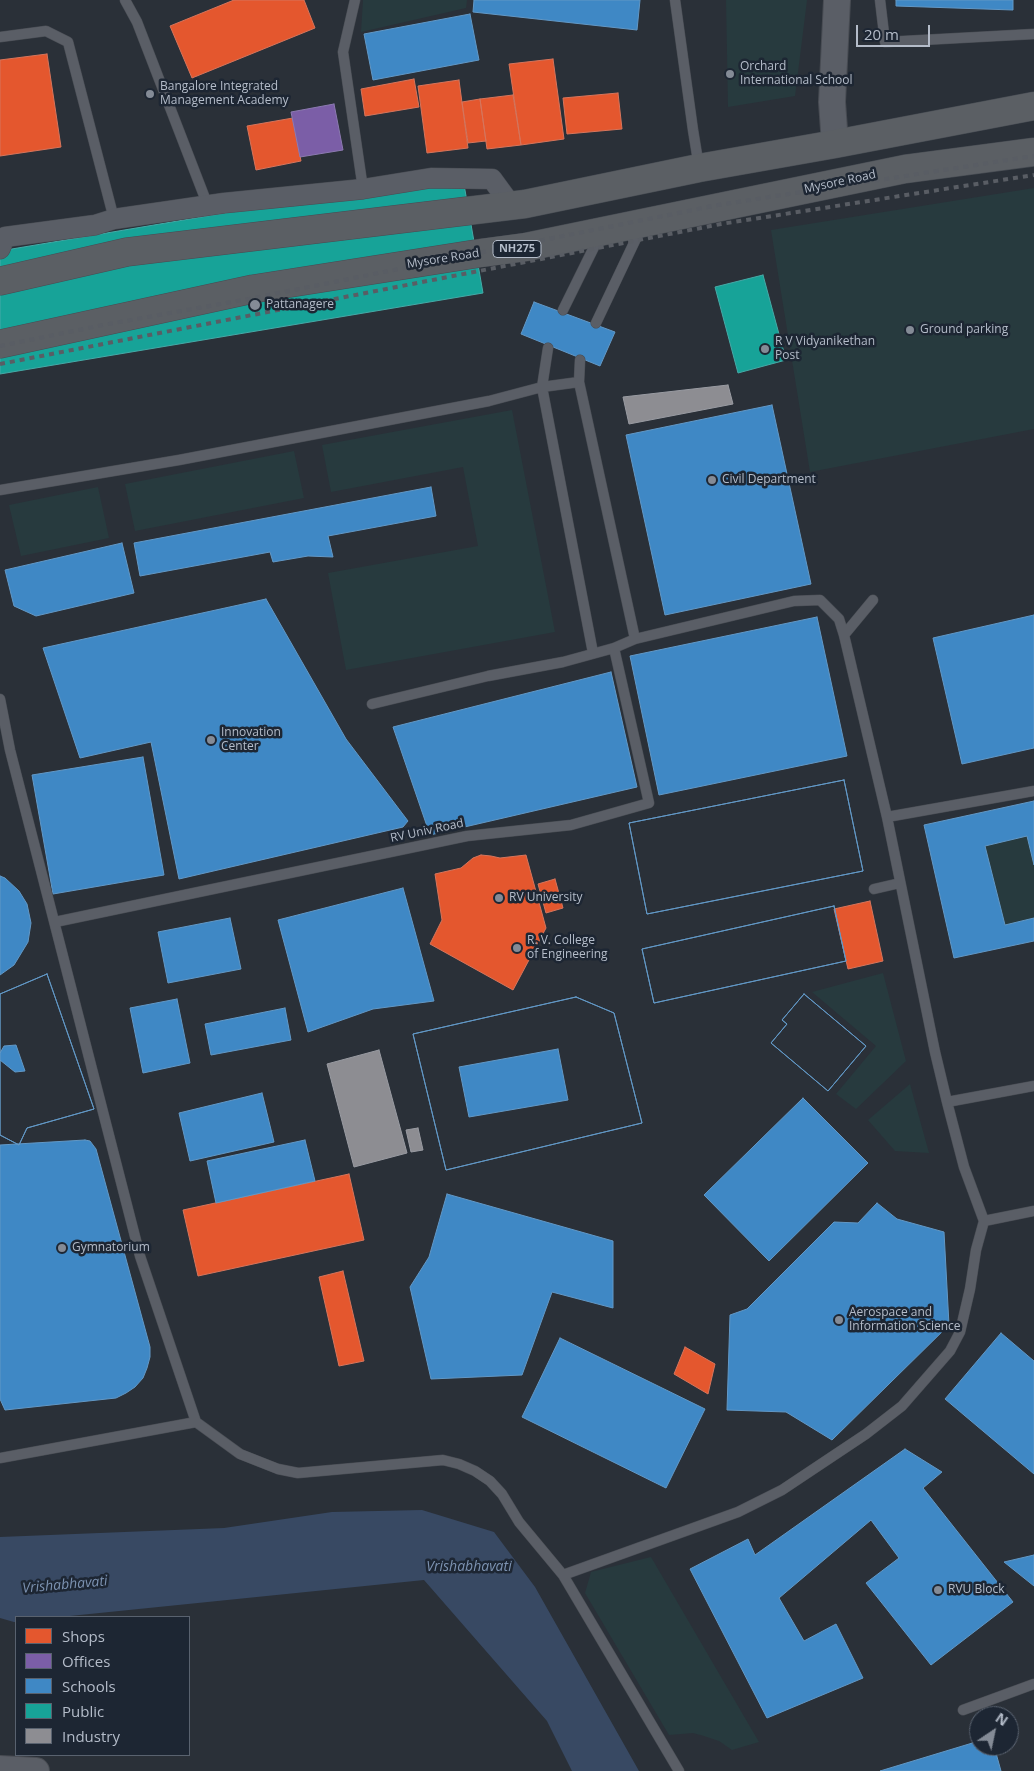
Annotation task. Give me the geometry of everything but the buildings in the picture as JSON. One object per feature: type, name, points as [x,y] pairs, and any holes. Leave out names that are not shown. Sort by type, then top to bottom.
[{"type":"highway","points":[[0,281],[127,252],[525,204],[699,168],[1034,106]]},
{"type":"highway","name":"Mysore Road","points":[[0,344],[253,289],[526,247],[905,169],[1034,152]]},
{"type":"street","points":[[835,144],[832,102],[837,0]]},
{"type":"street","points":[[0,248],[5,237],[95,224],[114,219],[208,206],[364,189],[431,178],[492,179],[512,205]]},
{"type":"street","points":[[0,1769],[36,1771]]},
{"type":"lane","points":[[125,0],[137,22],[208,206]]},
{"type":"lane","points":[[355,0],[342,52],[364,189]]},
{"type":"lane","points":[[675,0],[699,168]]},
{"type":"lane","points":[[880,0],[885,42],[1034,34]]},
{"type":"lane","points":[[0,36],[46,31],[68,42],[114,219]]},
{"type":"lane","points":[[596,323],[644,223]]},
{"type":"lane","points":[[564,310],[602,231]]},
{"type":"lane","points":[[548,348],[542,387],[593,653]]},
{"type":"lane","points":[[580,360],[580,382],[635,640]]},
{"type":"lane","points":[[0,490],[179,460],[489,401],[542,387],[580,382]]},
{"type":"lane","points":[[372,704],[488,676],[563,662],[614,648],[635,640],[794,601],[820,600],[831,609],[839,619],[844,635],[887,817],[947,1102],[964,1167],[984,1221],[976,1250],[970,1289],[960,1332],[950,1351],[902,1406],[866,1434],[782,1490],[738,1512],[563,1575]]},
{"type":"lane","points":[[844,635],[873,600]]},
{"type":"lane","name":"RV Univ Road","points":[[55,922],[467,836],[571,825],[649,803],[614,648]]},
{"type":"lane","points":[[0,699],[10,750],[140,1256],[196,1422],[240,1454],[278,1469],[298,1472],[443,1460],[460,1464],[490,1481],[502,1494],[519,1522],[563,1575],[679,1771]]},
{"type":"lane","points":[[887,817],[1034,791]]},
{"type":"lane","points":[[874,889],[900,883]]},
{"type":"lane","points":[[947,1102],[1034,1086]]},
{"type":"lane","points":[[984,1221],[1034,1211]]},
{"type":"lane","points":[[0,1458],[196,1422]]},
{"type":"lane","points":[[963,1710],[1034,1684]]},
{"type":"green space","points":[[363,0],[467,0],[466,8],[361,32]]},
{"type":"green space","points":[[726,0],[807,0],[795,96],[728,107]]},
{"type":"green space","name":"Ground parking","points":[[1034,188],[1034,429],[810,472],[771,230]]},
{"type":"green space","points":[[512,410],[555,632],[346,670],[328,573],[478,546],[463,467],[331,492],[322,445]]},
{"type":"green space","points":[[294,451],[304,498],[135,531],[125,484]]},
{"type":"green space","points":[[98,487],[109,538],[21,556],[9,505]]},
{"type":"green space","points":[[1027,836],[1034,865],[1034,918],[1005,925],[985,846]]},
{"type":"green space","points":[[883,973],[906,1061],[856,1109],[836,1094],[876,1046],[812,992]]},
{"type":"green space","points":[[910,1084],[929,1153],[895,1151],[868,1120]]},
{"type":"green space","points":[[651,1557],[759,1742],[732,1750],[719,1741],[693,1733],[669,1735],[585,1593],[591,1572]]},
{"type":"water","name":"Vrishabhavati","points":[[422,1510],[494,1532],[535,1587],[639,1771],[572,1771],[547,1721],[424,1580],[70,1616],[15,1616],[15,1622],[0,1618],[0,1537],[224,1528],[332,1512]]},
{"type":"railway","points":[[0,346],[103,325],[254,298],[718,205],[1034,156]]},
{"type":"railway","points":[[0,364],[721,224],[1034,175]]},
{"type":"place","name":"Orchard International School","points":[[730,74]]},
{"type":"place","name":"Bangalore Integrated Management Academy","points":[[150,94]]},
{"type":"place","name":"Pattanagere","points":[[255,305]]},
{"type":"place","name":"Ground parking","points":[[910,330]]},
{"type":"place","name":"R V Vidyanikethan Post","points":[[765,349]]},
{"type":"place","name":"Civil Department","points":[[712,480]]},
{"type":"place","name":"Innovation Center","points":[[211,740]]},
{"type":"place","name":"RV University","points":[[499,898]]},
{"type":"place","name":"R. V. College of Engineering","points":[[517,948]]},
{"type":"place","name":"Gymnatorium","points":[[62,1248]]},
{"type":"place","name":"Aerospace and Information Science","points":[[839,1320]]},
{"type":"place","name":"RVU Block","points":[[938,1590]]}]
